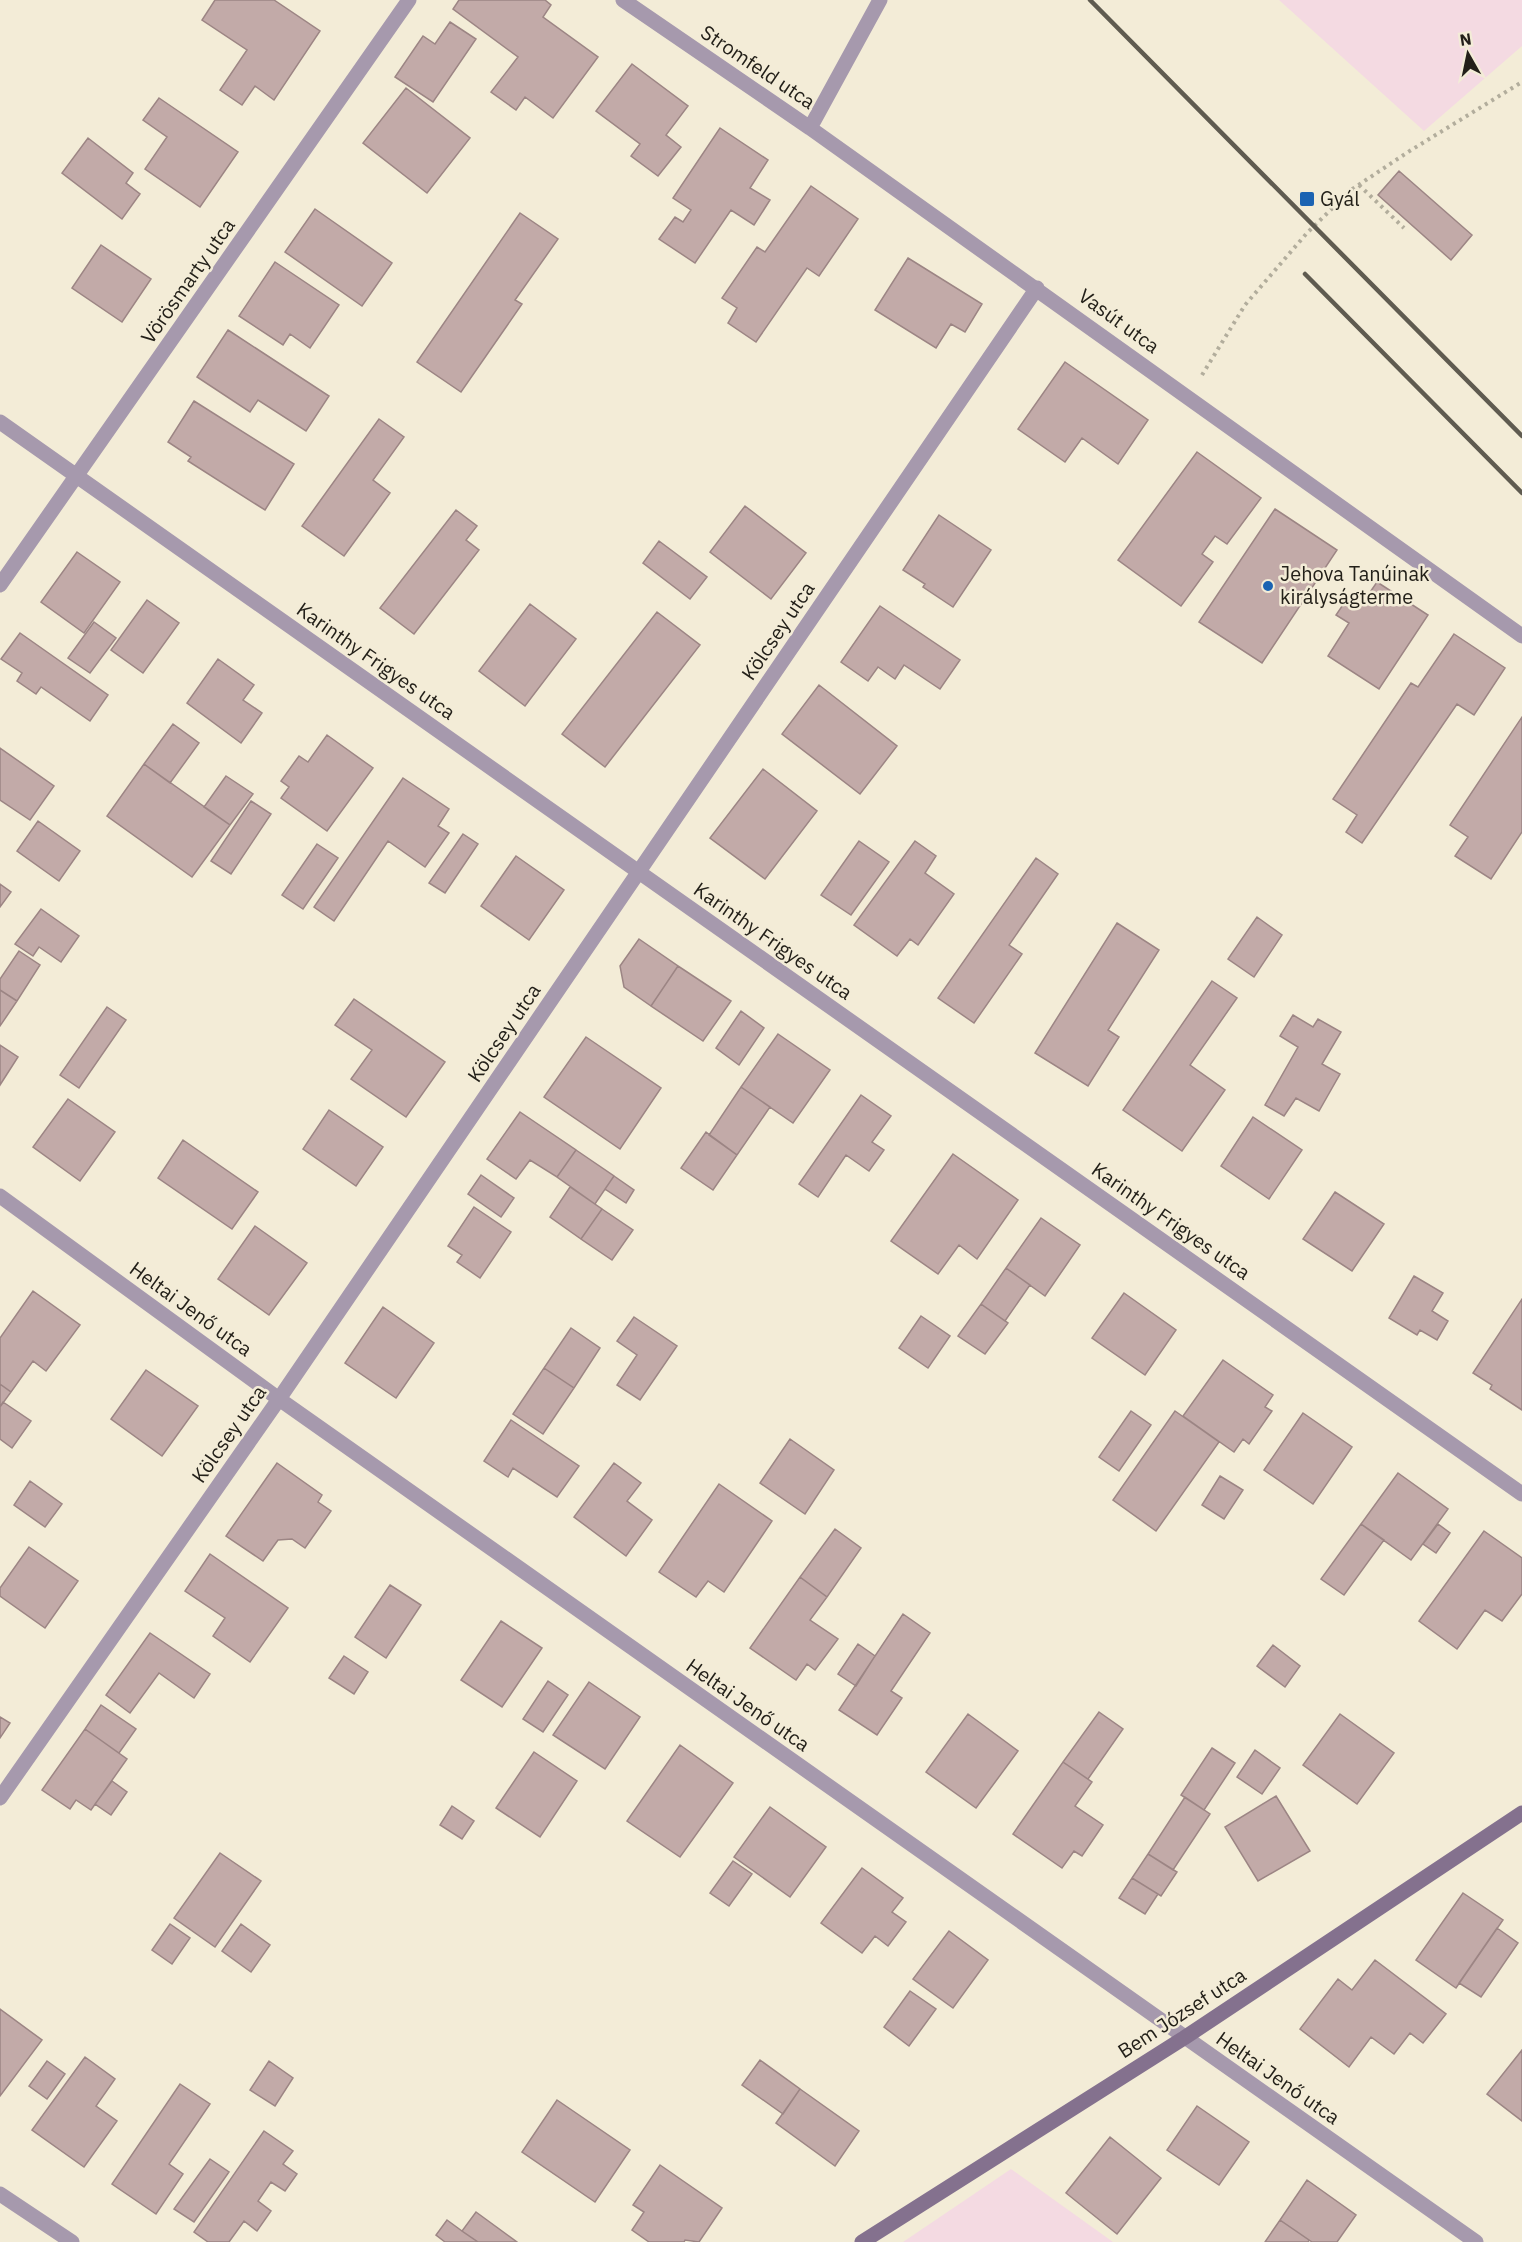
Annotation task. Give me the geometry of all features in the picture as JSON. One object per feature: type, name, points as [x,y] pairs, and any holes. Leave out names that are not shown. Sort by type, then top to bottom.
[{"type":"main road","name":"Bem József utca","points":[[862,2242],[1184,2038],[1522,1814]]},
{"type":"street","name":"Vörösmarty utca","points":[[0,585],[409,0]]},
{"type":"street","name":"Stromfeld utca","points":[[623,0],[810,128]]},
{"type":"street","points":[[810,128],[880,0]]},
{"type":"street","name":"Vasút utca","points":[[810,128],[1522,636]]},
{"type":"street","name":"Kölcsey utca","points":[[0,1798],[279,1400],[1037,288]]},
{"type":"street","name":"Karinthy Frigyes utca","points":[[0,422],[1522,1494]]},
{"type":"street","name":"Heltai Jenő utca","points":[[0,1196],[279,1400],[1476,2242]]},
{"type":"street","points":[[0,2194],[72,2242]]},
{"type":"path","points":[[1189,397],[1245,305],[1307,233],[1359,185],[1522,82]]},
{"type":"path","points":[[1359,185],[1404,228]]},
{"type":"shaded area","points":[[1279,0],[1522,0],[1522,46],[1424,131]]},
{"type":"shaded area","points":[[1011,2169],[1113,2242],[903,2242]]},
{"type":"building","points":[[215,0],[274,0],[320,31],[274,100],[255,86],[242,105],[220,90],[247,50],[202,20]]},
{"type":"building","points":[[459,0],[545,0],[551,5],[543,17],[598,57],[553,118],[525,97],[516,110],[491,92],[518,57],[453,9]]},
{"type":"building","points":[[450,22],[476,39],[433,102],[395,77],[423,36],[435,44]]},
{"type":"building","points":[[632,64],[688,106],[666,135],[681,147],[658,176],[631,156],[640,144],[596,111]]},
{"type":"building","points":[[406,88],[470,138],[427,193],[363,143]]},
{"type":"building","points":[[159,98],[238,152],[200,207],[145,169],[167,137],[143,120]]},
{"type":"building","points":[[720,128],[768,160],[750,188],[770,200],[754,225],[731,210],[695,263],[659,239],[675,217],[683,222],[691,210],[673,198]]},
{"type":"building","points":[[88,138],[133,173],[126,183],[140,194],[122,219],[62,173]]},
{"type":"building","points":[[1399,171],[1472,235],[1451,260],[1378,195]]},
{"type":"building","points":[[811,186],[858,219],[819,276],[807,268],[756,342],[728,323],[737,308],[722,298],[757,247],[765,252]]},
{"type":"building","points":[[315,209],[392,263],[362,306],[285,252]]},
{"type":"building","points":[[520,213],[558,239],[515,300],[522,304],[461,392],[417,362]]},
{"type":"building","points":[[101,245],[151,279],[122,322],[72,288]]},
{"type":"building","points":[[908,258],[982,304],[965,332],[951,324],[936,348],[875,310]]},
{"type":"building","points":[[275,262],[339,305],[310,348],[290,334],[283,345],[239,316]]},
{"type":"building","points":[[228,330],[329,396],[306,431],[258,400],[250,412],[197,377]]},
{"type":"building","points":[[1065,362],[1148,420],[1118,464],[1082,438],[1065,462],[1018,429]]},
{"type":"building","points":[[194,401],[294,464],[265,510],[188,461],[191,457],[168,442]]},
{"type":"building","points":[[379,419],[404,437],[373,480],[390,493],[344,556],[302,526]]},
{"type":"building","points":[[1197,452],[1261,498],[1227,544],[1215,536],[1202,554],[1213,562],[1181,606],[1118,560]]},
{"type":"building","points":[[745,506],[806,553],[771,599],[710,552]]},
{"type":"building","name":"Jehova Tanúinak királyságterme","points":[[1275,509],[1337,550],[1262,663],[1199,622]]},
{"type":"building","points":[[456,510],[477,526],[466,540],[479,550],[414,634],[380,608]]},
{"type":"building","points":[[939,515],[991,550],[953,607],[923,587],[925,584],[903,570]]},
{"type":"building","points":[[659,541],[707,577],[690,599],[643,563]]},
{"type":"building","points":[[77,552],[120,582],[84,633],[41,602]]},
{"type":"building","points":[[1377,582],[1428,615],[1379,689],[1328,656],[1349,623],[1336,615],[1351,593],[1364,601]]},
{"type":"building","points":[[147,600],[179,623],[143,673],[111,650]]},
{"type":"building","points":[[530,604],[576,639],[525,706],[479,671]]},
{"type":"building","points":[[880,606],[960,660],[940,689],[904,665],[895,679],[878,667],[868,681],[841,662]]},
{"type":"building","points":[[657,612],[700,645],[605,767],[562,734]]},
{"type":"building","points":[[94,622],[116,638],[90,673],[68,658]]},
{"type":"building","points":[[20,633],[108,695],[90,721],[41,687],[36,694],[17,681],[22,673],[1,659]]},
{"type":"building","points":[[1454,634],[1505,668],[1474,715],[1457,704],[1362,843],[1346,832],[1357,815],[1333,799],[1411,683],[1418,687]]},
{"type":"building","points":[[218,659],[254,685],[243,700],[262,713],[241,743],[187,703]]},
{"type":"building","points":[[819,685],[897,746],[860,794],[782,734]]},
{"type":"building","points":[[1522,717],[1522,832],[1491,879],[1455,856],[1468,837],[1450,825]]},
{"type":"building","points":[[173,724],[199,743],[170,783],[144,764]]},
{"type":"building","points":[[327,735],[373,768],[327,831],[281,798],[289,787],[281,781],[299,756],[308,762]]},
{"type":"building","points":[[0,748],[54,786],[30,820],[0,800]]},
{"type":"building","points":[[144,764],[230,825],[192,877],[107,816]]},
{"type":"building","points":[[763,769],[817,811],[765,879],[710,838]]},
{"type":"building","points":[[226,776],[253,794],[230,825],[204,807]]},
{"type":"building","points":[[403,778],[449,809],[438,826],[449,833],[425,867],[388,841],[334,921],[314,907]]},
{"type":"building","points":[[251,801],[271,814],[231,874],[211,861]]},
{"type":"building","points":[[38,821],[80,851],[59,881],[17,851]]},
{"type":"building","points":[[463,834],[478,844],[445,893],[429,883]]},
{"type":"building","points":[[859,841],[889,862],[851,915],[821,895]]},
{"type":"building","points":[[915,841],[936,856],[925,873],[954,894],[918,945],[910,939],[897,956],[854,925]]},
{"type":"building","points":[[317,844],[338,858],[303,909],[282,895]]},
{"type":"building","points":[[516,856],[564,890],[529,940],[481,906]]},
{"type":"building","points":[[1036,858],[1058,874],[1009,945],[1022,954],[974,1023],[938,998]]},
{"type":"building","points":[[0,884],[11,892],[0,907]]},
{"type":"building","points":[[41,909],[79,936],[61,962],[39,947],[33,956],[15,944]]},
{"type":"building","points":[[1257,917],[1282,935],[1254,977],[1228,959]]},
{"type":"building","points":[[1117,923],[1159,950],[1108,1030],[1119,1037],[1088,1086],[1035,1053]]},
{"type":"building","points":[[639,939],[678,966],[651,1006],[624,987],[620,966]]},
{"type":"building","points":[[19,951],[40,965],[17,1001],[0,990],[0,979]]},
{"type":"building","points":[[678,966],[731,1001],[703,1041],[651,1006]]},
{"type":"building","points":[[1212,981],[1237,998],[1190,1065],[1225,1090],[1182,1151],[1123,1110]]},
{"type":"building","points":[[0,990],[17,1001],[0,1026]]},
{"type":"building","points":[[354,999],[445,1062],[406,1117],[351,1079],[372,1050],[335,1025]]},
{"type":"building","points":[[107,1007],[126,1020],[79,1088],[60,1075]]},
{"type":"building","points":[[741,1011],[764,1028],[739,1065],[716,1048]]},
{"type":"building","points":[[1293,1015],[1313,1027],[1318,1019],[1341,1032],[1322,1064],[1340,1074],[1319,1111],[1296,1098],[1284,1116],[1265,1105],[1298,1047],[1280,1036]]},
{"type":"building","points":[[778,1034],[830,1070],[793,1123],[741,1087]]},
{"type":"building","points":[[586,1037],[661,1088],[620,1149],[544,1097]]},
{"type":"building","points":[[0,1045],[18,1057],[0,1085]]},
{"type":"building","points":[[741,1087],[770,1107],[737,1155],[709,1135]]},
{"type":"building","points":[[861,1095],[891,1116],[872,1142],[884,1150],[869,1171],[846,1155],[818,1197],[799,1184]]},
{"type":"building","points":[[68,1099],[115,1132],[80,1181],[33,1147]]},
{"type":"building","points":[[329,1110],[383,1147],[356,1186],[303,1149]]},
{"type":"building","points":[[520,1112],[576,1150],[557,1177],[530,1160],[516,1179],[487,1159]]},
{"type":"building","points":[[1253,1117],[1302,1150],[1269,1199],[1221,1166]]},
{"type":"building","points":[[706,1132],[737,1155],[713,1190],[681,1168]]},
{"type":"building","points":[[183,1140],[258,1192],[232,1229],[158,1178]]},
{"type":"building","points":[[576,1150],[614,1176],[595,1204],[557,1177]]},
{"type":"building","points":[[953,1154],[1018,1200],[977,1259],[959,1245],[938,1274],[891,1241]]},
{"type":"building","points":[[481,1175],[514,1198],[501,1217],[468,1194]]},
{"type":"building","points":[[614,1176],[634,1190],[626,1203],[605,1189]]},
{"type":"building","points":[[570,1187],[602,1209],[581,1239],[550,1217]]},
{"type":"building","points":[[1335,1192],[1384,1224],[1352,1271],[1303,1239]]},
{"type":"building","points":[[474,1207],[511,1232],[480,1278],[457,1262],[462,1255],[448,1246]]},
{"type":"building","points":[[602,1209],[633,1230],[612,1260],[581,1239]]},
{"type":"building","points":[[1041,1218],[1080,1245],[1045,1296],[1006,1268]]},
{"type":"building","points":[[255,1226],[307,1263],[269,1315],[218,1279]]},
{"type":"building","points":[[1006,1268],[1030,1285],[1005,1321],[981,1304]]},
{"type":"building","points":[[1414,1276],[1443,1293],[1432,1311],[1448,1321],[1437,1340],[1420,1330],[1417,1335],[1389,1318]]},
{"type":"building","points":[[33,1291],[80,1325],[46,1371],[33,1361],[11,1392],[0,1384],[0,1338]]},
{"type":"building","points":[[1124,1293],[1176,1330],[1145,1375],[1092,1338]]},
{"type":"building","points":[[1522,1299],[1522,1410],[1490,1389],[1492,1385],[1473,1373]]},
{"type":"building","points":[[981,1304],[1008,1323],[985,1354],[958,1336]]},
{"type":"building","points":[[383,1307],[434,1343],[396,1398],[345,1363]]},
{"type":"building","points":[[921,1316],[950,1336],[928,1368],[899,1348]]},
{"type":"building","points":[[634,1317],[677,1346],[640,1400],[617,1385],[637,1355],[617,1341]]},
{"type":"building","points":[[571,1328],[600,1348],[574,1388],[544,1368]]},
{"type":"building","points":[[1223,1360],[1273,1395],[1265,1407],[1272,1411],[1249,1444],[1243,1439],[1234,1452],[1183,1416]]},
{"type":"building","points":[[544,1368],[574,1388],[543,1434],[513,1414]]},
{"type":"building","points":[[146,1370],[198,1406],[162,1456],[111,1419]]},
{"type":"building","points":[[0,1384],[11,1392],[0,1407]]},
{"type":"building","points":[[3,1402],[31,1421],[12,1448],[0,1439],[0,1407]]},
{"type":"building","points":[[1131,1411],[1151,1425],[1119,1471],[1099,1457]]},
{"type":"building","points":[[1175,1411],[1219,1442],[1156,1531],[1113,1500]]},
{"type":"building","points":[[1303,1413],[1352,1447],[1313,1504],[1264,1470]]},
{"type":"building","points":[[511,1420],[579,1466],[557,1497],[513,1468],[508,1477],[484,1461]]},
{"type":"building","points":[[790,1439],[834,1470],[805,1514],[760,1483]]},
{"type":"building","points":[[277,1463],[322,1495],[318,1502],[331,1511],[305,1548],[292,1539],[278,1540],[263,1561],[226,1536]]},
{"type":"building","points":[[614,1463],[641,1483],[627,1501],[652,1520],[626,1556],[574,1517]]},
{"type":"building","points":[[1398,1473],[1448,1509],[1411,1560],[1361,1524]]},
{"type":"building","points":[[1220,1476],[1243,1490],[1224,1519],[1202,1505]]},
{"type":"building","points":[[30,1481],[62,1504],[45,1527],[14,1505]]},
{"type":"building","points":[[719,1484],[772,1521],[724,1592],[708,1581],[696,1597],[659,1572]]},
{"type":"building","points":[[1361,1524],[1384,1540],[1344,1595],[1321,1579]]},
{"type":"building","points":[[1438,1524],[1450,1533],[1436,1553],[1423,1544]]},
{"type":"building","points":[[835,1529],[861,1548],[827,1597],[800,1577]]},
{"type":"building","points":[[1484,1531],[1522,1558],[1522,1594],[1502,1621],[1485,1610],[1457,1649],[1419,1621]]},
{"type":"building","points":[[29,1547],[78,1581],[45,1628],[0,1596],[0,1588]]},
{"type":"building","points":[[210,1554],[288,1608],[250,1662],[213,1636],[225,1618],[185,1591]]},
{"type":"building","points":[[800,1577],[827,1597],[810,1620],[838,1639],[815,1670],[807,1664],[796,1680],[750,1648]]},
{"type":"building","points":[[390,1585],[421,1605],[386,1658],[355,1637]]},
{"type":"building","points":[[903,1614],[930,1633],[891,1691],[902,1698],[877,1735],[839,1710]]},
{"type":"building","points":[[501,1621],[542,1648],[502,1707],[461,1680]]},
{"type":"building","points":[[150,1633],[210,1674],[194,1698],[159,1673],[130,1713],[106,1695]]},
{"type":"building","points":[[858,1644],[875,1656],[856,1686],[838,1674]]},
{"type":"building","points":[[1273,1645],[1300,1666],[1285,1687],[1257,1666]]},
{"type":"building","points":[[344,1656],[368,1672],[354,1694],[329,1678]]},
{"type":"building","points":[[548,1681],[568,1695],[543,1732],[523,1719]]},
{"type":"building","points":[[589,1682],[640,1717],[605,1769],[553,1735]]},
{"type":"building","points":[[101,1705],[136,1729],[119,1753],[85,1729]]},
{"type":"building","points":[[1099,1712],[1123,1729],[1088,1779],[1063,1762]]},
{"type":"building","points":[[968,1714],[1018,1751],[976,1808],[926,1772]]},
{"type":"building","points":[[1340,1714],[1394,1753],[1357,1804],[1303,1765]]},
{"type":"building","points":[[0,1717],[10,1723],[0,1738]]},
{"type":"building","points":[[85,1729],[127,1759],[91,1810],[76,1800],[70,1809],[42,1790]]},
{"type":"building","points":[[680,1745],[733,1783],[680,1857],[627,1821]]},
{"type":"building","points":[[1212,1748],[1235,1763],[1204,1810],[1181,1795]]},
{"type":"building","points":[[1255,1750],[1280,1768],[1262,1794],[1237,1777]]},
{"type":"building","points":[[534,1752],[577,1781],[540,1837],[496,1808]]},
{"type":"building","points":[[1063,1762],[1092,1782],[1075,1806],[1103,1825],[1082,1856],[1074,1851],[1062,1868],[1013,1834]]},
{"type":"building","points":[[112,1781],[127,1792],[111,1815],[95,1804]]},
{"type":"building","points":[[1276,1796],[1310,1851],[1258,1881],[1225,1827]]},
{"type":"building","points":[[1185,1797],[1210,1814],[1173,1870],[1148,1854]]},
{"type":"building","points":[[452,1806],[474,1821],[462,1839],[440,1825]]},
{"type":"building","points":[[770,1807],[826,1847],[790,1897],[734,1857]]},
{"type":"building","points":[[220,1853],[261,1881],[215,1947],[174,1918]]},
{"type":"building","points":[[1148,1854],[1177,1872],[1161,1896],[1132,1878]]},
{"type":"building","points":[[733,1861],[752,1874],[729,1906],[710,1893]]},
{"type":"building","points":[[862,1868],[903,1898],[892,1912],[906,1922],[888,1946],[875,1936],[862,1953],[821,1923]]},
{"type":"building","points":[[1132,1878],[1158,1894],[1145,1914],[1119,1898]]},
{"type":"building","points":[[1463,1893],[1503,1920],[1456,1988],[1416,1960]]},
{"type":"building","points":[[170,1924],[190,1938],[172,1964],[152,1950]]},
{"type":"building","points":[[241,1924],[270,1945],[251,1972],[222,1951]]},
{"type":"building","points":[[1497,1928],[1518,1943],[1481,1997],[1459,1983]]},
{"type":"building","points":[[949,1931],[988,1960],[953,2008],[913,1979]]},
{"type":"building","points":[[1375,1960],[1446,2014],[1423,2043],[1410,2033],[1394,2054],[1371,2037],[1349,2067],[1300,2029],[1338,1979],[1352,1990]]},
{"type":"building","points":[[910,1991],[936,2009],[909,2046],[884,2027]]},
{"type":"building","points":[[0,2009],[42,2040],[0,2096]]},
{"type":"building","points":[[1522,2050],[1522,2121],[1487,2094]]},
{"type":"building","points":[[85,2057],[115,2079],[96,2106],[117,2121],[84,2167],[32,2130]]},
{"type":"building","points":[[760,2060],[800,2089],[783,2114],[742,2085]]},
{"type":"building","points":[[47,2061],[65,2074],[47,2099],[29,2086]]},
{"type":"building","points":[[269,2061],[293,2078],[275,2106],[250,2090]]},
{"type":"building","points":[[180,2084],[210,2104],[169,2164],[183,2174],[156,2214],[112,2184]]},
{"type":"building","points":[[800,2089],[859,2131],[835,2166],[776,2123]]},
{"type":"building","points":[[557,2100],[630,2150],[595,2202],[522,2152]]},
{"type":"building","points":[[1197,2106],[1249,2142],[1219,2185],[1167,2150]]},
{"type":"building","points":[[264,2131],[293,2151],[283,2164],[297,2174],[285,2191],[271,2182],[258,2201],[271,2211],[257,2231],[244,2221],[229,2242],[208,2242],[194,2232]]},
{"type":"building","points":[[1110,2137],[1161,2178],[1117,2234],[1066,2193]]},
{"type":"building","points":[[210,2159],[229,2172],[194,2222],[174,2209]]},
{"type":"building","points":[[660,2165],[722,2208],[699,2242],[685,2240],[684,2242],[649,2242],[632,2230],[644,2212],[633,2205]]},
{"type":"building","points":[[1307,2180],[1356,2215],[1337,2242],[1312,2242],[1280,2220]]},
{"type":"building","points":[[476,2212],[517,2242],[478,2242],[462,2231]]},
{"type":"building","points":[[447,2220],[478,2242],[445,2242],[436,2235]]},
{"type":"building","points":[[1280,2220],[1309,2240],[1308,2242],[1265,2242]]},
{"type":"railway","points":[[1090,0],[1522,436]]},
{"type":"railway","points":[[1305,274],[1522,493]]},
{"type":"place","name":"Gyál","points":[[1307,199]]},
{"type":"place","name":"Jehova Tanúinak királyságterme","points":[[1268,586]]}]
